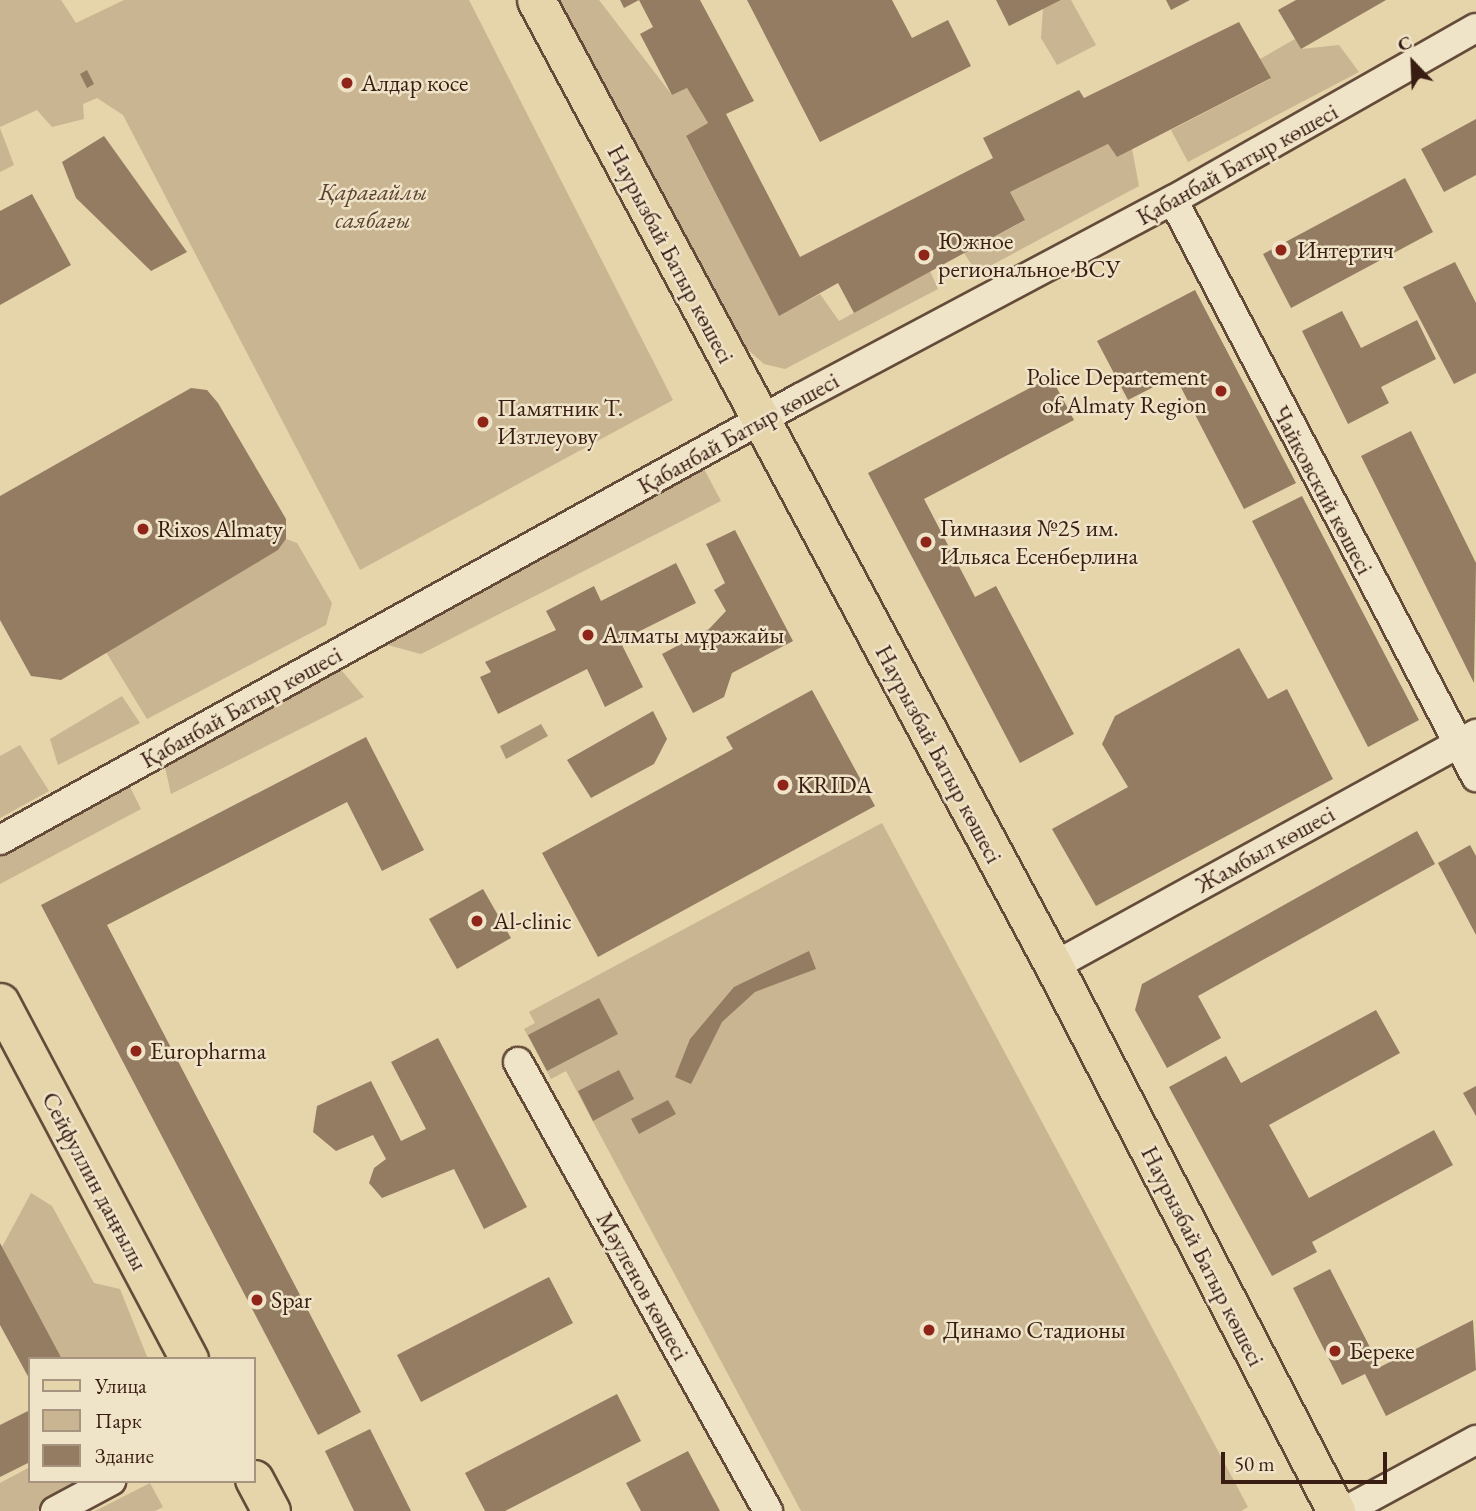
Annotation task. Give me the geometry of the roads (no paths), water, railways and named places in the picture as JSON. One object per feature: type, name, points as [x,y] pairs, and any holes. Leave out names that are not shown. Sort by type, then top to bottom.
[{"type":"main road","name":"Наурызбай Батыр көшесі","points":[[536,0],[1054,966],[1336,1511]]},
{"type":"main road","name":"Сейфуллин даңғылы","points":[[0,1002],[188,1357]]},
{"type":"main road","points":[[256,1483],[271,1511]]},
{"type":"street","name":"Қабанбай Батыр көшесі","points":[[0,840],[760,421],[1173,200],[1476,28]]},
{"type":"street","name":"Чайковский көшесі","points":[[1173,200],[1467,739],[1476,778]]},
{"type":"street","name":"Жамбыл көшесі","points":[[1054,966],[1467,739]]},
{"type":"street","name":"Мәуленов көшесі","points":[[518,1062],[768,1511]]},
{"type":"street","points":[[1345,1511],[1476,1440]]},
{"type":"street","points":[[55,1511],[107,1483]]},
{"type":"place","name":"Алдар косе","points":[[347,83]]},
{"type":"place","name":"Интертич","points":[[1281,250]]},
{"type":"place","name":"Южное региональное ВСУ","points":[[924,255]]},
{"type":"place","name":"Police Departement of Almaty Region","points":[[1221,391]]},
{"type":"place","name":"Памятник Т. Изтлеуову","points":[[483,422]]},
{"type":"place","name":"Rixos Almaty","points":[[143,529]]},
{"type":"place","name":"Гимназия №25 им. Ильяса Есенберлина","points":[[926,542]]},
{"type":"place","name":"Алматы мұражайы","points":[[588,635]]},
{"type":"place","name":"KRIDA","points":[[783,785]]},
{"type":"place","name":"Al-clinic","points":[[477,921]]},
{"type":"place","name":"Europharma","points":[[136,1051]]},
{"type":"place","name":"Spar","points":[[257,1300]]},
{"type":"place","name":"Динамо Стадионы","points":[[929,1330]]},
{"type":"place","name":"Береке","points":[[1335,1351]]},
{"type":"park label","name":"Қарағайлы саябағы","points":[[373,206]]}]
